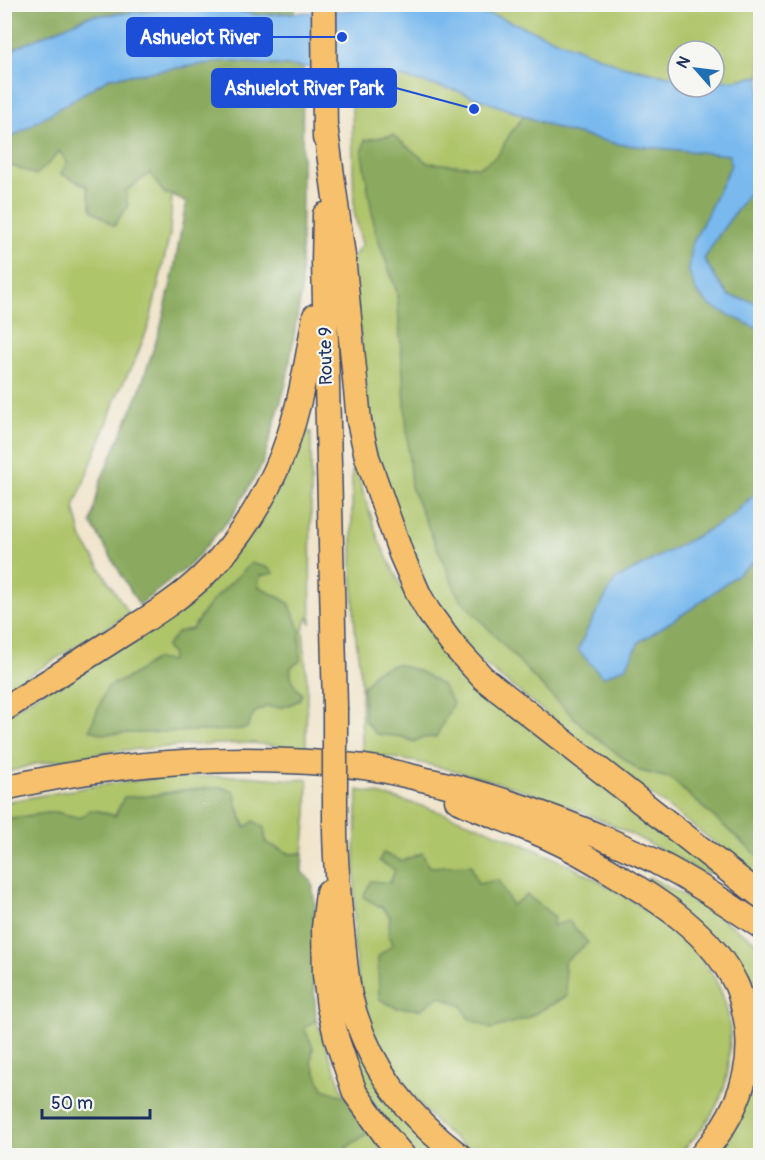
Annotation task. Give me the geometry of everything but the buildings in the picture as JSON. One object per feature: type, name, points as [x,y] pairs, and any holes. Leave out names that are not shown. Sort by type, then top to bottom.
[{"type":"highway","name":"Route 9","points":[[324,4],[324,263],[335,707],[335,857]]},
{"type":"highway","points":[[325,124],[343,256],[361,430],[378,491],[419,596],[452,644],[483,678],[760,895]]},
{"type":"highway","points":[[4,709],[169,605],[202,577],[232,543],[257,508],[277,469],[291,430],[303,384],[324,263]]},
{"type":"highway","points":[[4,788],[125,767],[224,760],[274,760],[366,767],[478,792],[592,833],[660,863],[760,926]]},
{"type":"highway","points":[[406,776],[550,838],[588,858],[653,897],[679,916],[707,942],[724,962],[737,985],[748,1030],[746,1075],[738,1100],[728,1120],[701,1155]]},
{"type":"highway","points":[[335,857],[328,890],[324,928],[328,1007],[356,1093],[386,1136],[403,1155]]},
{"type":"highway","points":[[335,857],[350,995],[362,1034],[375,1062],[397,1096],[438,1140],[460,1155]]},
{"type":"green space","points":[[5,5],[295,5],[295,13],[258,15],[211,6],[89,16],[5,53]]},
{"type":"green space","points":[[350,5],[760,5],[760,76],[726,80],[726,39],[666,39],[666,75],[638,69],[755,328],[760,330],[760,489],[729,519],[615,580],[578,650],[639,642],[694,607],[760,557],[760,830],[583,671],[439,294],[379,242],[397,292],[404,380],[538,682],[587,730],[640,771],[670,778],[760,858],[760,880],[469,652],[430,600],[371,443],[352,259],[362,244],[354,212]]},
{"type":"green space","points":[[225,61],[303,67],[301,294],[286,384],[262,465],[232,516],[191,564],[139,605],[91,523],[100,482],[138,395],[161,326],[186,203],[172,194],[165,194],[150,173],[126,191],[128,206],[114,226],[92,210],[87,186],[61,174],[67,162],[59,151],[36,175],[5,162],[4,141],[109,78]]},
{"type":"green space","points":[[524,116],[565,131],[618,144],[730,155],[731,165],[692,245],[689,272],[760,330],[760,489],[729,519],[615,580],[578,650],[626,667],[639,642],[694,607],[760,557],[760,858],[670,778],[640,771],[587,730],[538,682],[458,596],[411,487],[397,292],[375,230],[362,154],[365,140],[393,135],[428,163],[480,167],[498,155]]},
{"type":"green space","points":[[59,150],[67,162],[61,174],[87,186],[92,210],[126,191],[150,173],[165,194],[172,194],[170,234],[149,325],[136,358],[115,399],[74,507],[82,539],[129,614],[5,690],[4,162],[12,166],[51,161]]},
{"type":"green space","points":[[760,178],[760,303],[729,296],[704,259]]},
{"type":"green space","points":[[304,431],[311,432],[311,624],[308,617],[303,629],[307,682],[306,749],[252,743],[116,751],[35,764],[5,773],[5,715],[171,610]]},
{"type":"green space","points":[[356,470],[379,541],[406,596],[420,616],[712,873],[703,873],[640,838],[601,820],[526,791],[416,762],[362,756],[361,680],[355,630],[352,569],[352,471]]},
{"type":"green space","points":[[251,563],[268,568],[274,573],[260,576],[258,586],[289,603],[300,630],[300,661],[291,667],[293,682],[302,694],[299,700],[283,707],[267,706],[254,713],[247,728],[103,734],[90,730],[107,687],[129,677],[156,659],[171,661],[172,655],[166,647],[178,632],[192,629],[210,603]]},
{"type":"green space","points":[[396,664],[419,671],[442,685],[453,703],[436,737],[421,738],[414,742],[403,737],[376,734],[365,721],[363,687],[376,671]]},
{"type":"green space","points":[[244,776],[308,779],[303,853],[291,854],[266,843],[264,828],[246,828],[236,803],[235,792],[183,790],[149,796],[117,812],[115,816],[98,811],[80,819],[56,812],[5,819],[5,802],[94,786],[166,777]]},
{"type":"green space","points":[[221,787],[235,792],[236,803],[245,828],[254,821],[264,828],[266,843],[291,854],[303,853],[302,872],[312,882],[315,905],[316,1020],[304,1028],[313,1047],[311,1061],[323,1089],[352,1099],[367,1127],[365,1135],[347,1147],[344,1155],[5,1155],[4,819],[56,812],[80,818],[89,810],[115,816],[124,797]]},
{"type":"green space","points":[[358,790],[437,811],[494,832],[593,877],[631,900],[667,926],[696,953],[715,979],[725,1002],[730,1027],[729,1068],[715,1109],[702,1129],[678,1155],[479,1155],[439,1126],[398,1080],[383,1053],[364,1008],[358,978],[354,944]]},
{"type":"green space","points":[[383,853],[402,861],[422,853],[429,867],[471,865],[478,884],[498,880],[512,905],[527,895],[555,917],[552,926],[569,921],[588,943],[564,962],[567,996],[525,1019],[491,1029],[468,1018],[462,1006],[440,996],[421,1009],[397,1008],[379,999],[378,957],[393,944],[388,934],[390,917],[383,908],[363,897],[371,881],[390,883],[395,870],[379,861]]},
{"type":"green space","points":[[649,877],[688,898],[760,944],[760,1155],[708,1155],[736,1113],[745,1000],[645,886]]},
{"type":"green space","points":[[337,941],[358,1038],[451,1155],[414,1156],[379,1112],[346,1053]]},
{"type":"green space","points":[[316,1020],[345,1097],[323,1090],[311,1061],[313,1047],[303,1028]]},
{"type":"green space","points":[[367,1127],[387,1155],[344,1156],[347,1147],[365,1135]]},
{"type":"water","points":[[211,6],[258,15],[421,6],[496,16],[622,66],[666,75],[666,99],[726,99],[726,80],[760,76],[760,178],[704,259],[729,296],[760,303],[760,330],[709,305],[697,292],[689,272],[692,245],[731,165],[729,155],[618,144],[565,131],[458,91],[383,73],[225,61],[109,78],[5,141],[4,53],[89,16]]},
{"type":"water","points":[[760,489],[760,557],[694,607],[639,642],[626,667],[603,677],[578,650],[615,580],[729,519]]},
{"type":"place","name":"Ashuelot River","points":[[342,37]]},
{"type":"place","name":"Ashuelot River Park","points":[[474,109]]}]
